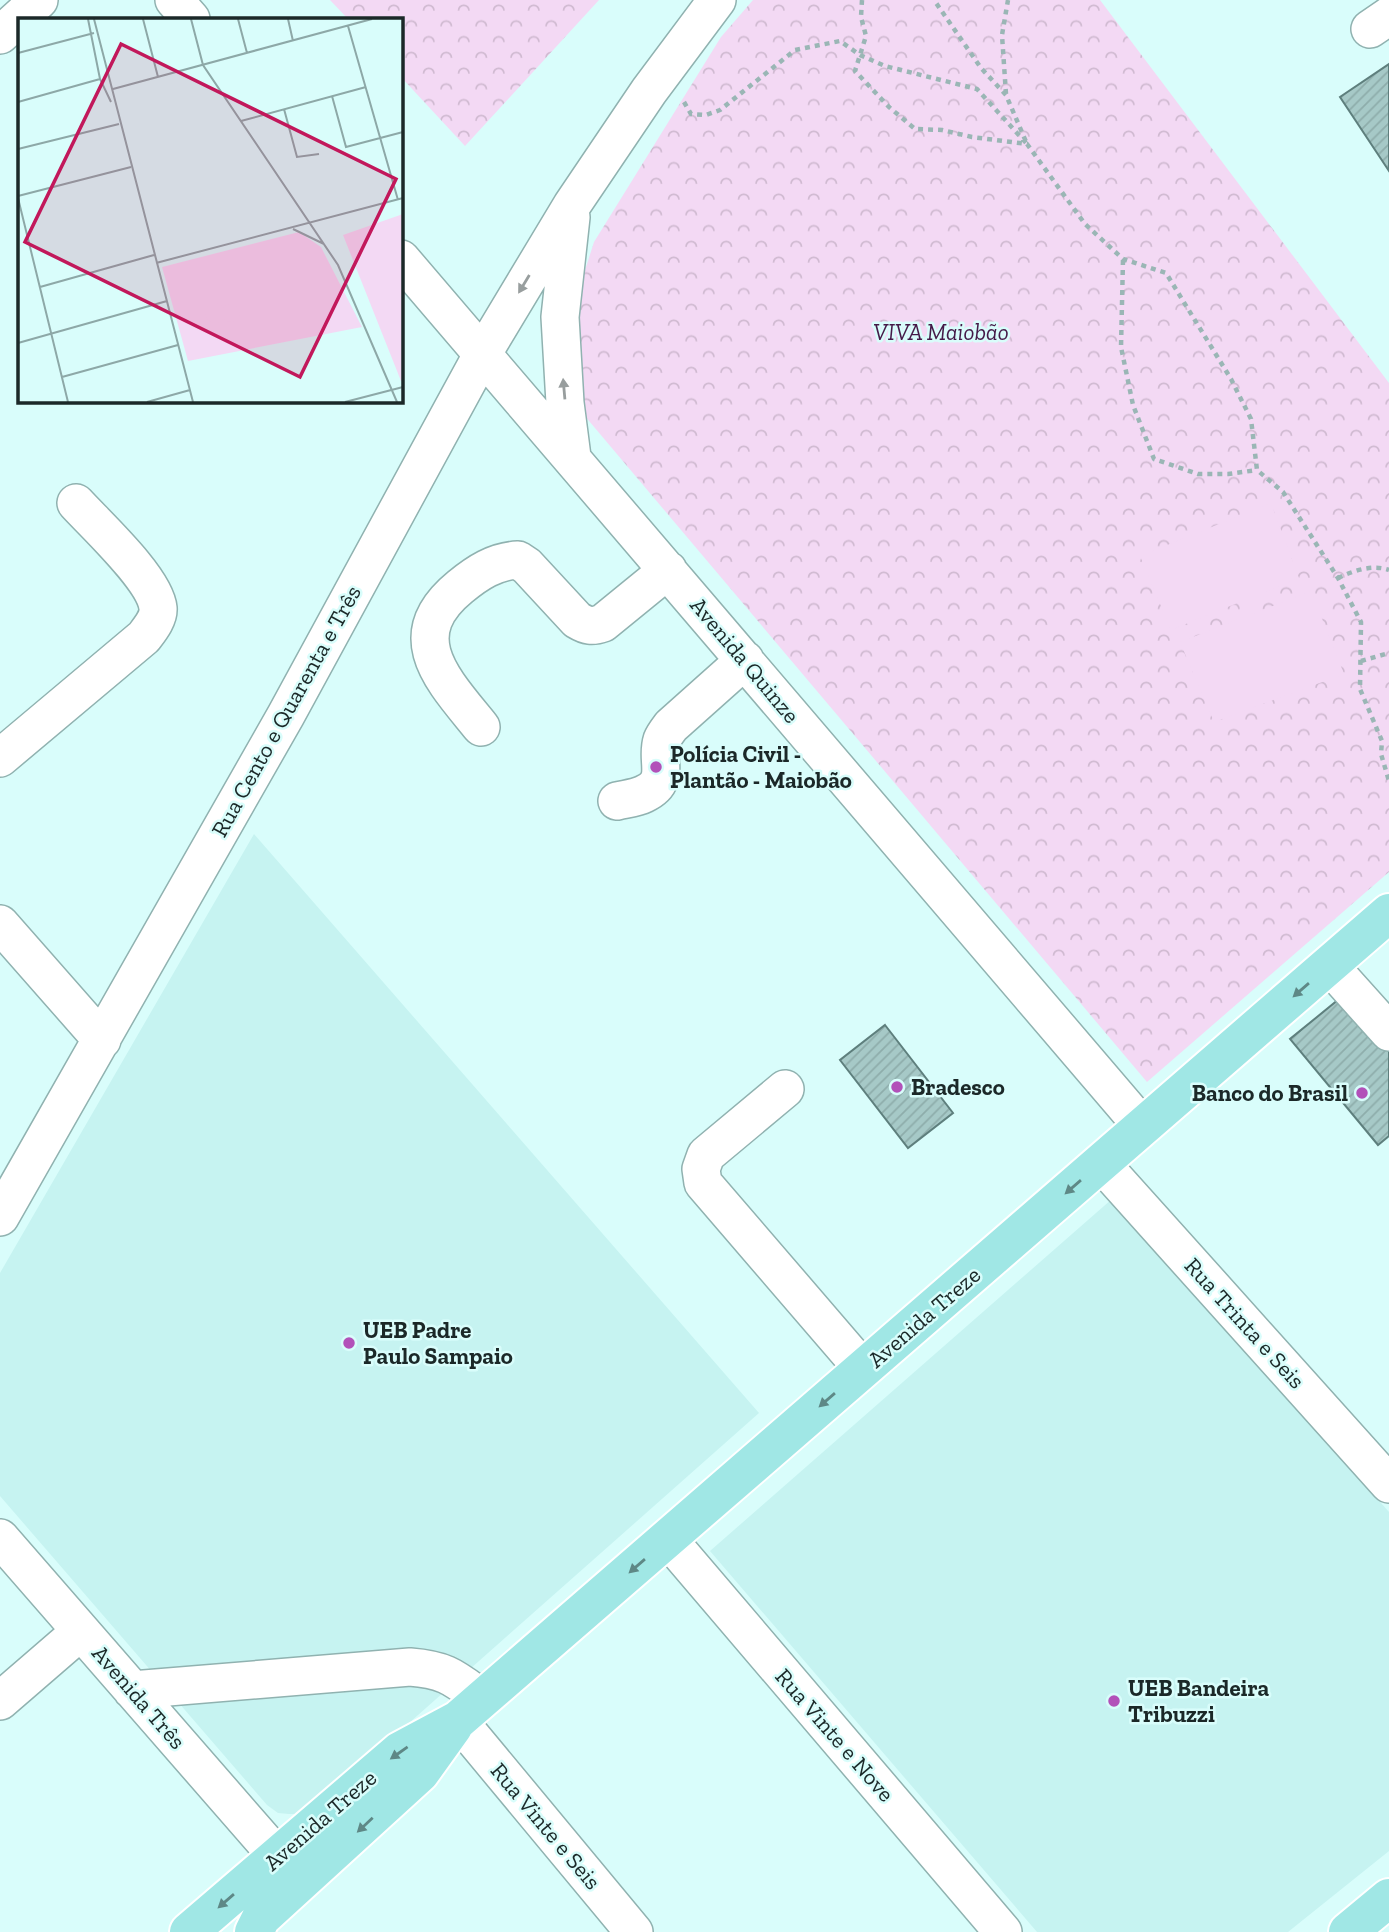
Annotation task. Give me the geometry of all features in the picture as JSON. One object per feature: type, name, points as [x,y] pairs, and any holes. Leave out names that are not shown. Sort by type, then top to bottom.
[{"type":"main road","name":"Avenida Treze","points":[[189,1932],[400,1751],[470,1709],[1389,913]]},
{"type":"main road","name":"Avenida Treze","points":[[254,1932],[261,1918],[420,1773],[470,1709]]},
{"type":"main road","points":[[1348,1932],[1389,1898]]},
{"type":"street","points":[[19,18],[39,0]]},
{"type":"street","points":[[174,0],[190,18]]},
{"type":"street","name":"Rua Cento e Quarenta e Três","points":[[0,1217],[286,715],[483,353],[572,205],[717,0]]},
{"type":"street","points":[[0,35],[18,19]]},
{"type":"street","name":"Rua Cento e Quarenta e Três","points":[[572,205],[561,317],[565,403],[572,457]]},
{"type":"street","name":"Avenida Quinze","points":[[402,260],[1143,1127]]},
{"type":"street","points":[[0,758],[144,637],[156,617],[158,608],[139,571],[76,503]]},
{"type":"street","points":[[481,727],[446,684],[434,663],[428,637],[434,615],[452,593],[474,575],[492,566],[517,560],[527,566],[577,620],[587,626],[595,626],[603,623],[668,570]]},
{"type":"street","points":[[617,801],[643,795],[656,786],[662,775],[663,737],[671,726],[745,660]]},
{"type":"street","points":[[0,924],[102,1040]]},
{"type":"street","points":[[1329,965],[1389,1032]]},
{"type":"street","points":[[785,1089],[706,1155],[701,1169],[703,1183],[863,1369]]},
{"type":"street","name":"Rua Trinta e Seis","points":[[1101,1163],[1389,1484]]},
{"type":"street","name":"Avenida Três","points":[[0,1538],[277,1856]]},
{"type":"street","name":"Rua Vinte e Nove","points":[[668,1539],[1003,1932]]},
{"type":"street","points":[[0,1701],[81,1630]]},
{"type":"street","name":"Rua Vinte e Seis","points":[[132,1690],[410,1667],[434,1669],[447,1674],[634,1932]]},
{"type":"path","points":[[862,0],[861,17],[866,36],[855,71],[888,107],[915,129],[942,130],[971,137],[1027,144]]},
{"type":"path","points":[[934,0],[981,68],[1006,95]]},
{"type":"path","points":[[1008,0],[1002,35],[1006,95],[1027,144]]},
{"type":"path","points":[[663,73],[691,114],[706,115],[720,110],[795,50],[840,41],[860,55],[908,73],[977,89],[1027,144],[1085,224],[1123,259],[1166,273],[1231,379],[1251,419],[1258,470],[1283,492],[1338,578],[1361,622],[1360,688],[1382,741],[1381,754],[1389,781]]},
{"type":"path","points":[[1123,259],[1121,347],[1133,405],[1154,458],[1198,474],[1258,470]]},
{"type":"path","points":[[1338,578],[1355,570],[1382,567],[1389,570]]},
{"type":"path","points":[[1361,661],[1389,653]]},
{"type":"shaded area","name":"UEB Padre Paulo Sampaio","points":[[254,834],[759,1413],[312,1809],[300,1814],[278,1813],[267,1805],[0,1496],[0,1273]]},
{"type":"shaded area","name":"UEB Bandeira Tribuzzi","points":[[1112,1199],[1389,1512],[1389,1851],[1288,1932],[1037,1932],[710,1551]]},
{"type":"green space","points":[[330,0],[599,0],[465,146],[402,78],[402,18],[347,18]]},
{"type":"green space","name":"VIVA Maiobão","points":[[753,0],[1100,0],[1389,383],[1389,872],[1147,1082],[573,402],[564,336],[594,242],[721,37]]},
{"type":"green space","points":[[1271,503],[1299,578],[1171,630],[1140,556]]},
{"type":"green space","points":[[1311,591],[1344,674],[1214,722],[1180,642]]},
{"type":"building","points":[[1389,64],[1389,171],[1340,97]]},
{"type":"building","name":"Banco do Brasil","points":[[1344,995],[1389,1050],[1389,1136],[1378,1145],[1290,1039]]},
{"type":"building","name":"Bradesco","points":[[885,1025],[953,1113],[908,1148],[840,1060]]},
{"type":"place","name":"Polícia Civil - Plantão - Maiobão","points":[[656,767]]},
{"type":"place","name":"Bradesco","points":[[897,1087]]},
{"type":"place","name":"Banco do Brasil","points":[[1362,1093]]},
{"type":"place","name":"UEB Padre Paulo Sampaio","points":[[349,1343]]},
{"type":"place","name":"UEB Bandeira Tribuzzi","points":[[1114,1701]]}]
